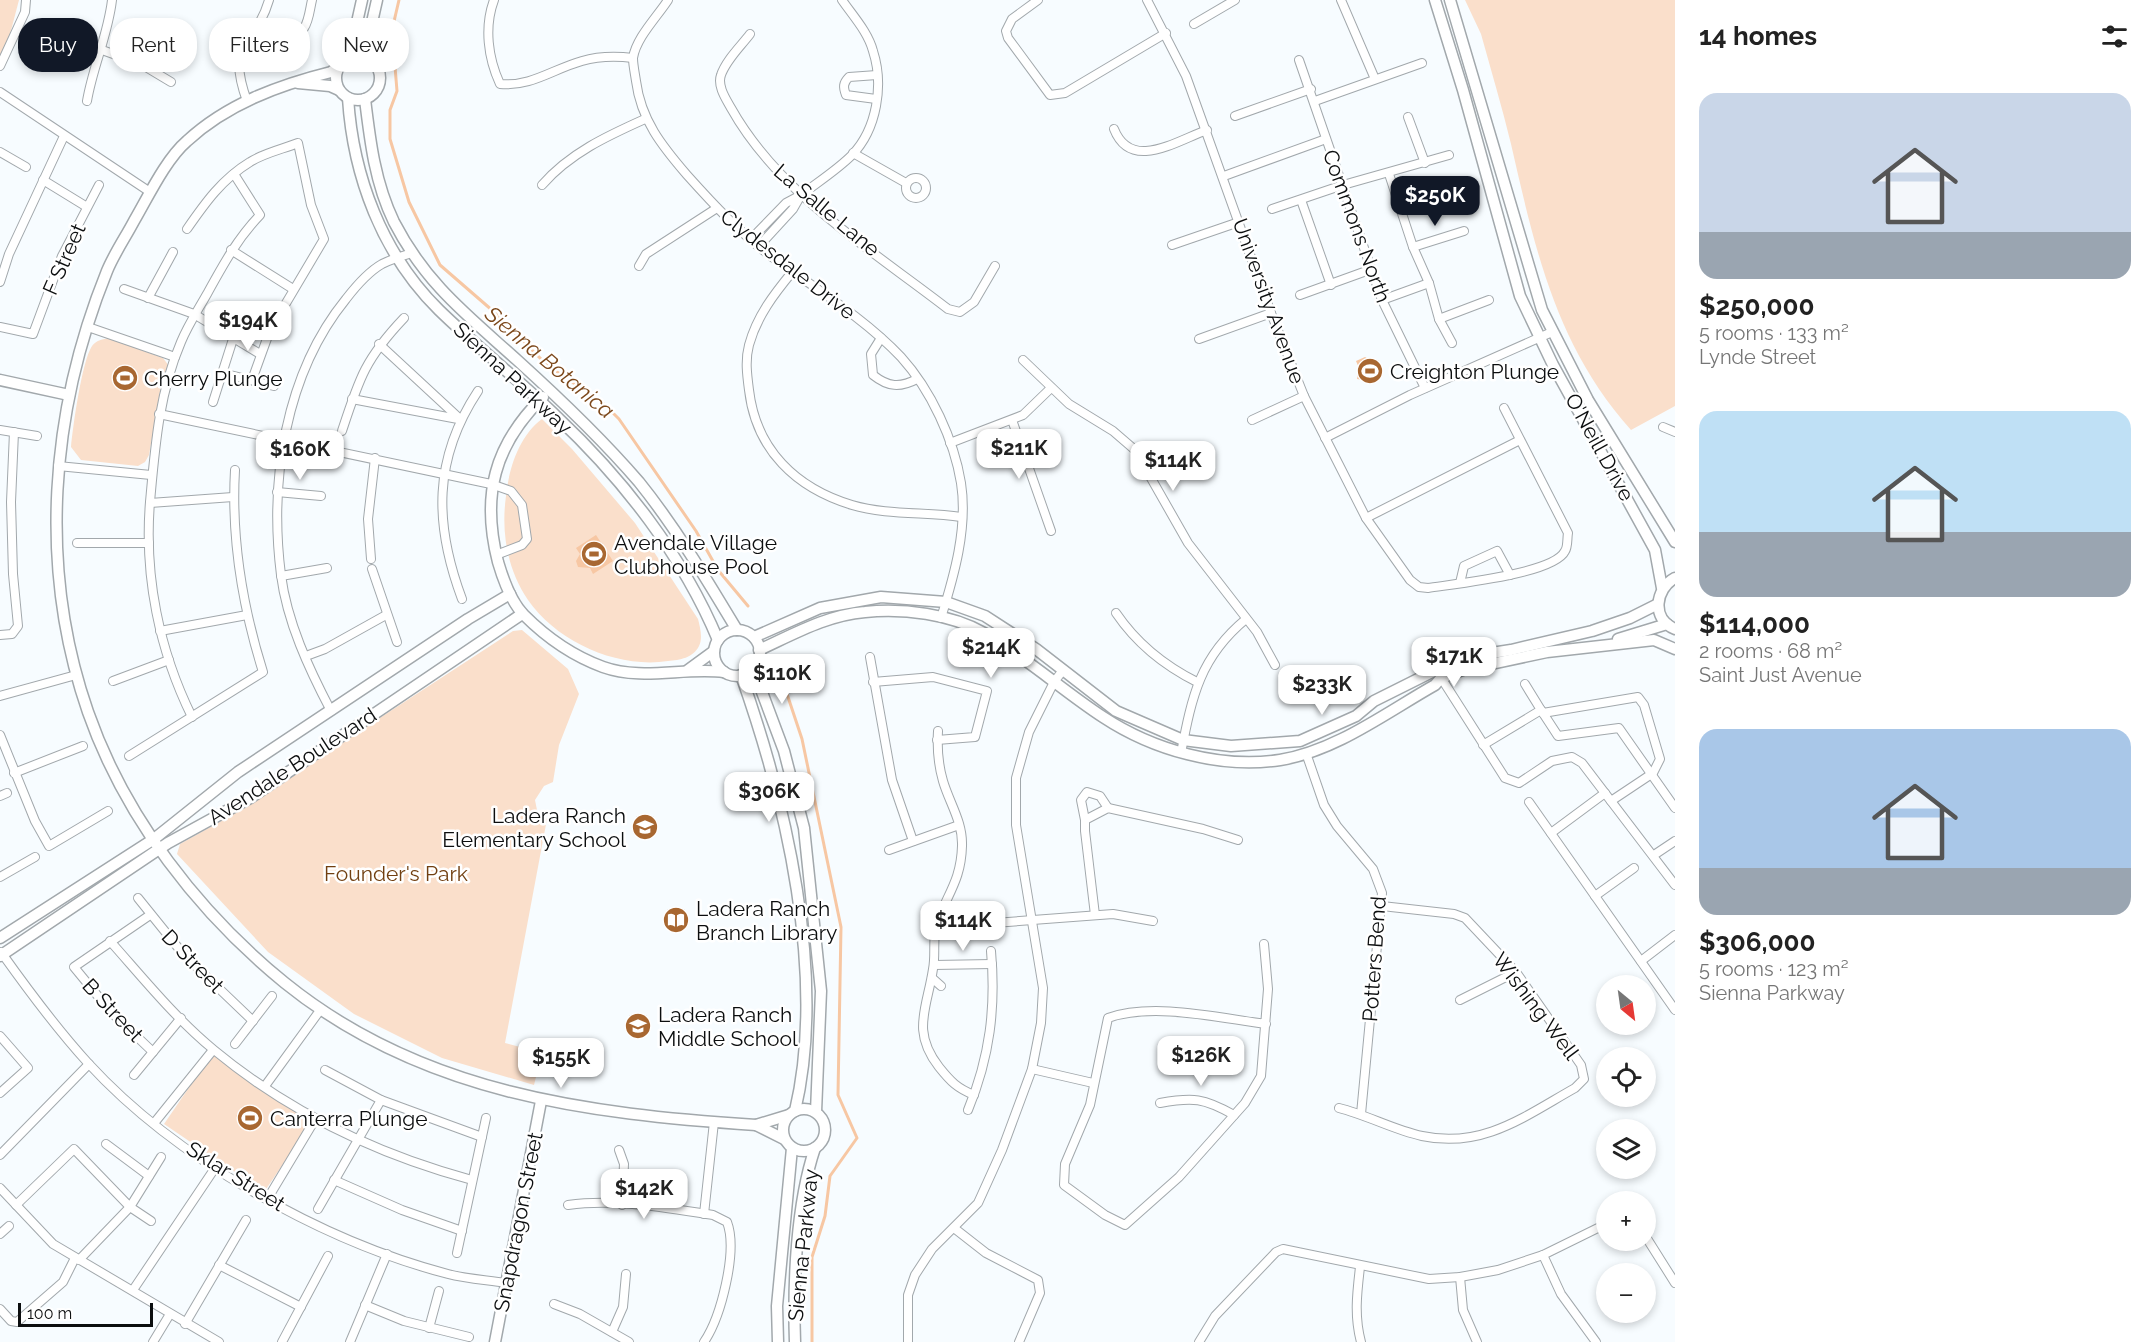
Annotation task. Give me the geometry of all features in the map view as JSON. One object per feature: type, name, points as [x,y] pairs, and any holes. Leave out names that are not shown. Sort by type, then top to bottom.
[{"type":"street","points":[[0,66],[25,12],[26,0]]},
{"type":"street","points":[[87,101],[91,77],[102,50],[112,0]]},
{"type":"street","points":[[260,18],[268,0]]},
{"type":"street","points":[[307,18],[312,0]]},
{"type":"street","points":[[358,18],[362,0]]},
{"type":"street","points":[[373,18],[377,0]]},
{"type":"street","points":[[494,0],[488,33],[492,66],[500,84],[513,85],[535,80],[582,60],[614,55],[633,58],[645,33],[668,0]]},
{"type":"street","points":[[751,239],[786,203],[801,195],[853,153],[869,129],[876,99],[877,75],[873,50],[842,0]]},
{"type":"street","points":[[1038,0],[1008,24],[1008,38],[1046,91],[1056,96],[1065,93],[1166,33]]},
{"type":"street","name":"University Avenue","points":[[1147,0],[1166,33],[1186,76],[1224,176],[1271,313],[1304,396],[1366,518],[1410,580],[1419,587],[1460,583]]},
{"type":"street","points":[[1194,24],[1235,0]]},
{"type":"street","points":[[1341,0],[1375,79]]},
{"type":"street","name":"O'Neill Drive","points":[[1435,0],[1464,90],[1506,252],[1520,296],[1539,338],[1655,550],[1662,588],[1658,604]]},
{"type":"street","name":"O'Neill Drive","points":[[1450,0],[1527,267],[1552,332],[1588,400],[1675,542]]},
{"type":"street","name":"La Salle Lane","points":[[750,34],[720,75],[722,91],[742,128],[779,174],[801,195],[948,309],[960,312],[974,302],[995,266]]},
{"type":"street","points":[[102,50],[141,64],[171,82]]},
{"type":"street","name":"Clydesdale Drive","points":[[633,58],[638,98],[645,118],[657,139],[717,208],[751,239],[881,338],[902,358],[936,410],[950,443],[962,484],[957,560],[941,618]]},
{"type":"street","name":"Commons North","points":[[1299,60],[1311,89],[1382,300],[1425,388]]},
{"type":"street","points":[[1315,101],[1422,63]]},
{"type":"street","points":[[240,72],[248,101]]},
{"type":"street","points":[[331,72],[265,92],[221,114],[183,143],[150,192],[108,268],[88,327],[69,395],[58,466],[55,524],[58,573],[76,675],[90,717],[111,766],[157,844],[189,888],[227,931],[288,985],[321,1009],[372,1040],[430,1067],[475,1084],[541,1101],[756,1125],[792,1113],[809,1110],[816,1113]]},
{"type":"street","points":[[338,72],[336,78],[339,90]]},
{"type":"street","points":[[298,83],[330,86],[348,98],[366,99],[372,95],[379,84],[378,72]]},
{"type":"street","points":[[876,99],[846,95],[844,82],[849,77],[877,75]]},
{"type":"street","points":[[1235,116],[1311,89]]},
{"type":"street","points":[[0,92],[150,192]]},
{"type":"street","name":"Sienna Parkway","points":[[348,98],[350,128],[363,185],[376,217],[399,258],[438,309],[539,401],[619,482],[667,546],[698,595],[718,640]]},
{"type":"street","name":"Sienna Parkway","points":[[366,99],[372,153],[381,189],[393,220],[412,253],[434,284],[460,311],[550,390],[639,483],[693,557],[737,630]]},
{"type":"street","points":[[1408,117],[1425,162]]},
{"type":"street","points":[[542,185],[556,169],[601,138],[645,118]]},
{"type":"street","points":[[1114,129],[1120,143],[1131,151],[1144,153],[1207,130]]},
{"type":"street","points":[[0,282],[9,254],[64,136]]},
{"type":"street","points":[[1224,176],[1326,139]]},
{"type":"street","points":[[187,229],[213,192],[252,160],[298,143],[311,204],[324,239],[279,315]]},
{"type":"street","points":[[853,153],[906,183]]},
{"type":"street","points":[[0,165],[2,154],[26,167]]},
{"type":"street","points":[[1272,209],[1343,185],[1389,174],[1449,155]]},
{"type":"street","points":[[192,717],[179,691],[160,631],[150,571],[148,515],[151,475],[159,414],[175,357],[194,314],[231,250],[241,235],[260,215],[234,174]]},
{"type":"street","points":[[1389,174],[1413,247],[1429,283],[1439,319],[1452,343]]},
{"type":"street","points":[[43,180],[87,207]]},
{"type":"street","name":"F Street","points":[[0,327],[33,334],[62,256],[99,186]]},
{"type":"street","points":[[759,246],[793,210],[801,195]]},
{"type":"street","points":[[1301,200],[1331,285]]},
{"type":"street","points":[[639,266],[646,254],[717,208]]},
{"type":"street","points":[[1172,245],[1239,222]]},
{"type":"street","points":[[1413,247],[1464,231]]},
{"type":"street","points":[[231,250],[293,289]]},
{"type":"street","points":[[148,298],[173,252]]},
{"type":"street","points":[[331,711],[288,612],[281,576],[276,512],[284,438],[300,382],[333,314],[359,283],[381,265],[412,253]]},
{"type":"street","points":[[1300,295],[1372,269]]},
{"type":"street","points":[[793,271],[768,301],[749,346],[746,370],[750,401],[768,449],[805,485],[853,506],[961,517]]},
{"type":"street","points":[[1382,300],[1429,283]]},
{"type":"street","points":[[124,289],[194,314],[260,354]]},
{"type":"street","points":[[1439,319],[1489,300]]},
{"type":"street","points":[[1199,339],[1271,313]]},
{"type":"street","points":[[342,431],[362,371],[379,344],[404,318]]},
{"type":"street","points":[[88,327],[175,357]]},
{"type":"street","points":[[1325,438],[1425,388],[1552,332]]},
{"type":"street","points":[[252,380],[269,333]]},
{"type":"street","points":[[881,338],[871,354],[873,375],[892,386],[904,385],[917,379]]},
{"type":"street","points":[[213,402],[233,339]]},
{"type":"street","points":[[379,344],[460,419]]},
{"type":"street","points":[[1023,360],[1069,404],[1113,431],[1135,450],[1188,543],[1257,632],[1275,665]]},
{"type":"street","points":[[222,373],[274,386]]},
{"type":"street","points":[[0,380],[69,395]]},
{"type":"street","points":[[950,443],[1023,415],[1051,388]]},
{"type":"street","points":[[550,390],[510,438],[491,484],[492,539],[510,594],[522,614],[573,654],[602,666],[638,674],[688,670],[741,675],[753,668],[759,650],[754,637],[737,630],[730,631],[718,640],[714,651],[716,663],[724,672]]},
{"type":"street","points":[[462,599],[444,541],[441,518],[444,473],[460,419],[478,391]]},
{"type":"street","points":[[1252,420],[1304,396]]},
{"type":"street","points":[[352,399],[460,419]]},
{"type":"street","points":[[1504,408],[1568,533],[1566,551],[1556,561],[1510,575],[1460,583],[1464,566],[1497,551],[1510,575]]},
{"type":"street","points":[[159,414],[284,438],[444,473],[491,484],[515,494],[522,504],[527,538],[522,545],[496,555]]},
{"type":"street","points":[[1012,420],[1051,531]]},
{"type":"street","points":[[1663,427],[1675,432]]},
{"type":"street","points":[[0,430],[37,436]]},
{"type":"street","points":[[0,635],[12,634],[18,626],[10,502],[14,432]]},
{"type":"street","points":[[1366,518],[1520,440]]},
{"type":"street","points":[[371,559],[368,519],[375,458]]},
{"type":"street","points":[[58,466],[151,475]]},
{"type":"street","points":[[129,756],[263,672],[237,569],[233,496],[235,470]]},
{"type":"street","points":[[278,492],[321,496]]},
{"type":"street","points":[[150,503],[233,496]]},
{"type":"street","points":[[77,543],[149,543]]},
{"type":"street","points":[[281,576],[327,568]]},
{"type":"street","points":[[372,569],[397,642]]},
{"type":"street","points":[[1662,588],[1675,578]]},
{"type":"street","name":"Avendale Boulevard","points":[[1,954],[157,844],[238,772],[468,619],[510,594]]},
{"type":"street","points":[[754,637],[788,621],[830,606],[881,597],[946,602],[985,616],[1036,649],[1116,711],[1183,740],[1231,746],[1300,741],[1356,716],[1374,701],[1438,673],[1460,658],[1511,650],[1592,631],[1630,618],[1658,604],[1671,626],[1636,632],[1612,643]]},
{"type":"street","points":[[759,650],[808,626],[865,612],[918,611],[983,632],[1103,718],[1130,733],[1180,753],[1233,763],[1281,760],[1306,753],[1377,719],[1435,685],[1438,673]]},
{"type":"street","points":[[1116,613],[1127,630],[1159,660],[1197,682]]},
{"type":"street","name":"Avendale Boulevard","points":[[0,938],[157,844],[250,798],[522,614]]},
{"type":"street","points":[[160,631],[247,615]]},
{"type":"street","points":[[306,656],[325,649],[386,615]]},
{"type":"street","points":[[1180,753],[1197,682],[1229,633],[1246,619]]},
{"type":"street","points":[[1438,673],[1547,652],[1612,643],[1654,640],[1675,649]]},
{"type":"street","points":[[688,670],[714,651]]},
{"type":"street","points":[[870,657],[892,780],[913,841]]},
{"type":"street","points":[[113,681],[170,660]]},
{"type":"street","name":"Sienna Parkway","points":[[753,668],[784,751],[804,828],[819,949],[821,991],[816,1113],[824,1124],[825,1131],[820,1144],[815,1148],[803,1152],[788,1144]]},
{"type":"street","points":[[908,1342],[908,1295],[915,1275],[932,1250],[978,1203],[1032,1069],[1041,1023],[1043,988],[1016,825],[1016,778],[1029,732],[1054,682],[1063,670]]},
{"type":"street","points":[[1438,673],[1505,778],[1519,783],[1552,761],[1572,757],[1582,763],[1675,885]]},
{"type":"street","points":[[0,696],[76,675]]},
{"type":"street","name":"Sienna Parkway","points":[[741,675],[766,744],[797,882],[804,1000],[802,1070],[792,1113],[782,1128],[788,1144],[777,1306],[778,1342]]},
{"type":"street","points":[[873,682],[933,677],[987,691],[975,737],[938,735],[943,781],[963,843],[961,865],[954,890],[943,911],[934,940],[934,965],[925,1000],[923,1036],[927,1051],[955,1087],[974,1095]]},
{"type":"street","points":[[1525,684],[1558,736],[1619,728],[1653,773],[1675,808]]},
{"type":"street","points":[[1484,745],[1542,712],[1638,697],[1644,705],[1660,759],[1653,773],[1611,801]]},
{"type":"street","points":[[0,735],[35,821],[49,846],[108,811]]},
{"type":"street","points":[[1300,741],[1306,753]]},
{"type":"street","points":[[14,773],[83,746]]},
{"type":"street","name":"Potters Bend","points":[[1306,753],[1324,805],[1337,826],[1373,869],[1382,893],[1361,1114]]},
{"type":"street","points":[[1095,915],[1081,800],[1087,792],[1100,796],[1108,808]]},
{"type":"street","points":[[1551,833],[1605,793]]},
{"type":"street","points":[[1529,802],[1675,1010]]},
{"type":"street","points":[[1085,820],[1108,808],[1203,829],[1238,840]]},
{"type":"street","points":[[889,850],[959,825]]},
{"type":"street","points":[[1654,855],[1675,841]]},
{"type":"street","points":[[0,877],[35,857]]},
{"type":"street","points":[[1595,896],[1634,868]]},
{"type":"street","name":"D Street","points":[[138,898],[191,962],[253,1021]]},
{"type":"street","name":"Wishing Well","points":[[1361,1114],[1420,1136],[1468,1139],[1508,1125],[1575,1088],[1584,1079],[1581,1065],[1516,972],[1465,918],[1454,914],[1382,906]]},
{"type":"street","points":[[943,911],[981,924],[1113,914],[1153,921]]},
{"type":"street","points":[[150,915],[110,941],[213,1050],[316,1119],[421,1167],[472,1180]]},
{"type":"street","points":[[1641,961],[1675,936]]},
{"type":"street","name":"B Street","points":[[110,941],[74,967],[111,1012],[153,1052]]},
{"type":"street","points":[[1264,944],[1268,989],[1266,1024],[1261,1076],[1233,1116],[1179,1177],[1125,1225],[1105,1215],[1064,1185],[1065,1164],[1090,1105],[1108,1018],[1127,1011],[1186,1014],[1266,1024]]},
{"type":"street","points":[[968,1110],[986,1058],[992,1026],[994,994],[991,951]]},
{"type":"street","name":"Sklar Street","points":[[1,954],[27,991],[89,1064],[155,1122],[214,1168],[344,1237],[387,1254],[449,1274],[506,1283]]},
{"type":"street","points":[[934,965],[992,964]]},
{"type":"street","points":[[1460,1000],[1516,972]]},
{"type":"street","points":[[932,978],[941,986]]},
{"type":"street","points":[[235,1044],[272,996]]},
{"type":"street","points":[[265,1086],[321,1009]]},
{"type":"street","points":[[134,1075],[181,1018]]},
{"type":"street","points":[[0,1036],[28,1068],[0,1093]]},
{"type":"street","points":[[155,1122],[213,1050]]},
{"type":"street","points":[[0,1155],[89,1064]]},
{"type":"street","points":[[1032,1069],[1093,1083]]},
{"type":"street","points":[[325,1070],[381,1100],[482,1137]]},
{"type":"street","points":[[1160,1103],[1190,1098],[1211,1102],[1233,1116]]},
{"type":"street","points":[[318,1209],[360,1140],[381,1100]]},
{"type":"street","name":"Snapdragon Street","points":[[495,1342],[541,1101]]},
{"type":"street","points":[[1339,1107],[1361,1114]]},
{"type":"street","points":[[457,1253],[486,1118]]},
{"type":"street","points":[[268,1198],[316,1119]]},
{"type":"street","points":[[704,1214],[714,1122]]},
{"type":"street","points":[[756,1125],[788,1144]]},
{"type":"street","points":[[106,1144],[149,1176]]},
{"type":"street","name":"Sienna Parkway","points":[[795,1342],[796,1276],[807,1172],[815,1148]]},
{"type":"street","points":[[16,1205],[75,1149],[130,1207],[151,1221]]},
{"type":"street","points":[[618,1150],[624,1164],[622,1205]]},
{"type":"street","points":[[0,1309],[11,1321],[17,1323],[63,1282],[77,1259],[130,1207],[161,1157]]},
{"type":"street","points":[[133,1290],[214,1168]]},
{"type":"street","points":[[334,1180],[402,1210],[462,1231]]},
{"type":"street","points":[[0,1188],[53,1244],[219,1342]]},
{"type":"street","points":[[568,1205],[591,1202],[622,1205],[704,1214],[720,1217],[726,1222],[730,1231],[730,1252],[722,1297],[712,1330],[704,1342]]},
{"type":"street","points":[[185,1324],[246,1220]]},
{"type":"street","points":[[0,1234],[9,1226]]},
{"type":"street","points":[[954,1228],[986,1253],[1038,1280],[1040,1293],[1019,1342]]},
{"type":"street","points":[[1199,1342],[1215,1316],[1276,1252],[1284,1249],[1360,1267],[1429,1279],[1460,1278],[1498,1270],[1543,1255],[1596,1229]]},
{"type":"street","points":[[1655,1251],[1675,1283]]},
{"type":"street","points":[[350,1342],[387,1254]]},
{"type":"street","points":[[1543,1255],[1562,1294],[1596,1342]]},
{"type":"street","points":[[282,1342],[328,1256]]},
{"type":"street","points":[[219,1266],[301,1307]]},
{"type":"street","points":[[1360,1267],[1356,1298],[1357,1325],[1361,1342]]},
{"type":"street","points":[[612,1332],[624,1307],[626,1274]]},
{"type":"street","points":[[1460,1278],[1463,1310],[1477,1342]]},
{"type":"street","points":[[429,1328],[439,1291]]},
{"type":"street","points":[[554,1304],[629,1342]]},
{"type":"street","points":[[365,1305],[429,1328],[469,1337]]},
{"type":"street","points":[[153,1342],[170,1314]]},
{"type":"green space","points":[[0,0],[19,0],[9,38],[0,56]]},
{"type":"green space","points":[[1465,0],[1675,0],[1675,406],[1631,430],[1605,398],[1584,365],[1566,330],[1552,295],[1529,221],[1508,130],[1481,34]]},
{"type":"green space","points":[[108,338],[163,358],[169,366],[163,374],[149,455],[145,462],[138,466],[81,460],[71,447],[78,394],[88,354],[96,342]]},
{"type":"green space","points":[[542,419],[572,449],[635,523],[698,619],[701,632],[700,643],[690,656],[677,660],[649,662],[629,661],[609,656],[572,640],[540,615],[528,600],[510,563],[505,537],[505,510],[507,485],[516,453],[527,434]]},
{"type":"green space","name":"Founder's Park","points":[[522,630],[568,669],[579,694],[559,745],[553,782],[544,786],[535,800],[537,810],[547,819],[505,1043],[542,1053],[534,1085],[442,1058],[354,1014],[268,952],[177,854],[180,844],[225,819],[513,631]]},
{"type":"green space","points":[[212,1054],[312,1122],[264,1192],[164,1124]]},
{"type":"shaded area","name":"Creighton Plunge","points":[[1365,357],[1375,363],[1373,369],[1377,376],[1375,382],[1357,379],[1358,374],[1366,370],[1359,368],[1356,361]]},
{"type":"shaded area","name":"Cherry Plunge","points":[[117,368],[136,372],[132,388],[114,384]]},
{"type":"shaded area","name":"Avendale Village Clubhouse Pool","points":[[596,535],[613,561],[593,574],[590,568],[578,567],[576,561],[580,554],[576,548]]},
{"type":"shaded area","name":"Canterra Plunge","points":[[243,1106],[258,1108],[258,1117],[262,1119],[255,1128],[250,1125],[248,1127],[236,1116]]},
{"type":"waterway","name":"Sienna Botanica","points":[[399,0],[392,30],[397,91],[390,110],[390,139],[409,202],[440,265],[493,311],[548,366],[602,402],[619,419],[696,531],[718,570],[748,606]]},
{"type":"waterway","name":"Sienna Botanica","points":[[779,670],[802,739],[841,927],[838,1095],[857,1138],[830,1176],[825,1216],[812,1257],[812,1342]]},
{"type":"place","name":"Creighton Plunge","points":[[1370,371]]},
{"type":"place","name":"Cherry Plunge","points":[[125,378]]},
{"type":"place","name":"Avendale Village Clubhouse Pool","points":[[594,554]]},
{"type":"place","name":"Ladera Ranch Elementary School","points":[[645,827]]},
{"type":"place","name":"Ladera Ranch Branch Library","points":[[676,920]]},
{"type":"place","name":"Ladera Ranch Middle School","points":[[638,1026]]},
{"type":"place","name":"Canterra Plunge","points":[[250,1118]]}]
